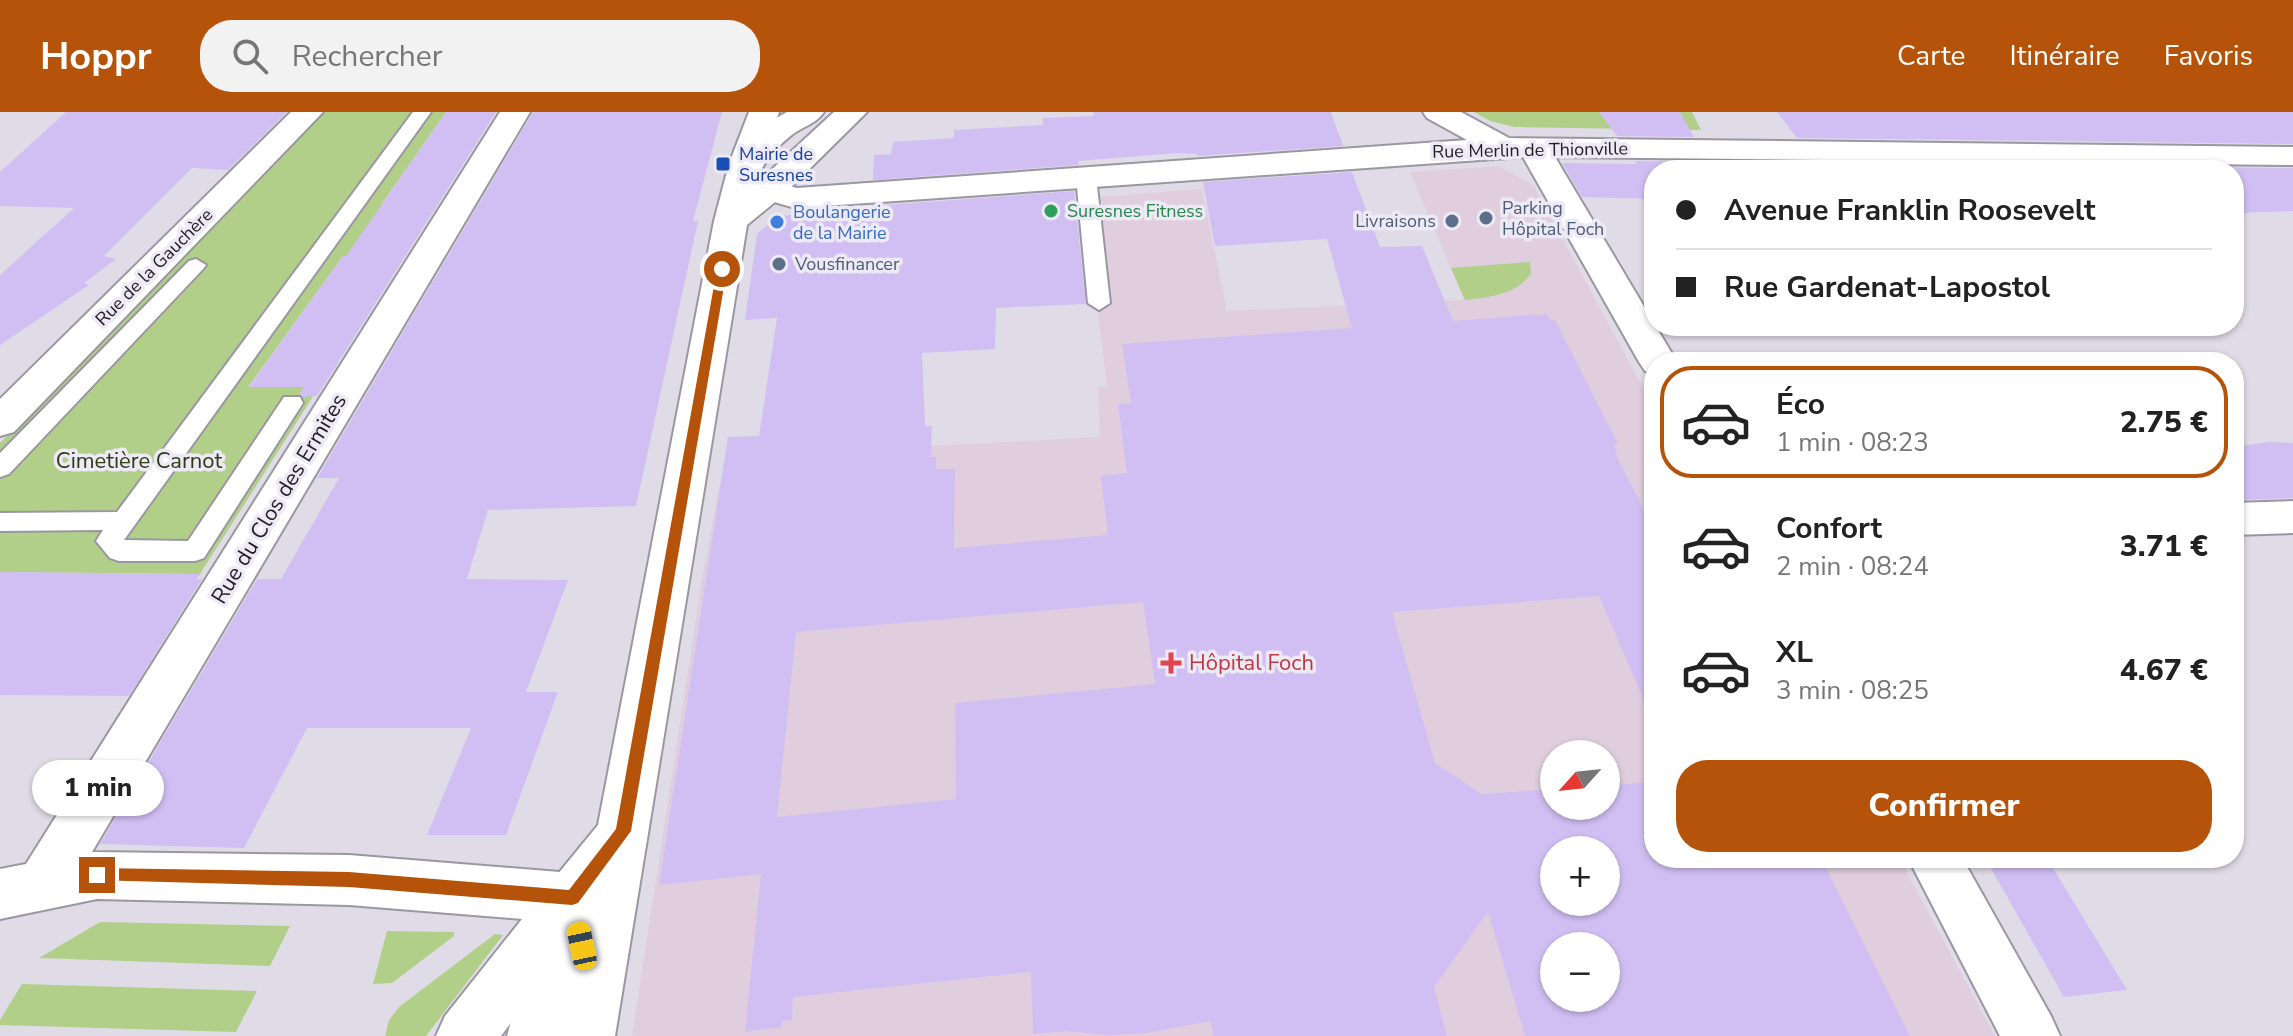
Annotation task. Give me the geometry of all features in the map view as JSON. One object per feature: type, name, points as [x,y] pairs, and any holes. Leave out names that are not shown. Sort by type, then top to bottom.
[{"type":"street","name":"Rue de la Gauchère","points":[[6,410],[308,112]]},
{"type":"street","name":"Rue du Clos des Ermites","points":[[21,890],[515,112]]},
{"type":"street","points":[[590,1015],[731,221],[745,164],[764,112]]},
{"type":"street","points":[[745,164],[782,128],[809,112]]},
{"type":"street","points":[[731,221],[769,190],[852,112]]},
{"type":"street","points":[[1438,112],[1518,147],[1651,352]]},
{"type":"street","name":"Rue Merlin de Thionville","points":[[769,190],[795,198],[1518,147],[2293,156]]},
{"type":"street","points":[[2244,519],[2293,517]]},
{"type":"street","points":[[465,1036],[624,831]]},
{"type":"street","points":[[1939,868],[2031,1036]]},
{"type":"street","points":[[21,890],[97,875],[333,879],[572,898]]},
{"type":"street","points":[[572,898],[590,1015]]},
{"type":"street","points":[[536,1036],[572,898]]},
{"type":"lane","points":[[292,403],[195,551],[119,551],[109,541],[422,112]]},
{"type":"lane","points":[[1086,177],[1099,303]]},
{"type":"lane","points":[[0,468],[196,265]]},
{"type":"lane","points":[[0,522],[123,521]]},
{"type":"shaded area","name":"Hôpital Foch","points":[[1499,166],[1534,186],[1644,390],[1644,868],[1904,868],[1995,1036],[632,1036],[703,573],[725,457],[1100,437],[1098,387],[1107,387],[1097,306],[1107,305],[1096,197],[1202,189],[1227,311],[1464,300],[1410,172]]},
{"type":"green space","name":"Cimetière Carnot","points":[[325,112],[446,112],[381,205],[402,257],[343,256],[249,386],[319,387],[200,574],[0,572],[0,443]]},
{"type":"green space","points":[[1474,112],[1692,112],[1701,130],[1514,127],[1490,121]]},
{"type":"green space","points":[[1530,262],[1531,274],[1517,286],[1501,294],[1465,300],[1451,268]]},
{"type":"green space","points":[[100,922],[290,926],[270,966],[39,958]]},
{"type":"green space","points":[[387,931],[454,932],[454,936],[392,983],[373,984]]},
{"type":"green space","points":[[495,934],[503,935],[426,1036],[385,1036],[389,1020],[399,1007]]},
{"type":"green space","points":[[22,984],[257,991],[236,1032],[0,1025]]},
{"type":"building","points":[[66,112],[287,112],[228,170],[192,168],[104,256],[116,259],[84,283],[89,285],[0,345],[0,275],[74,208],[0,206],[0,172]]},
{"type":"building","points":[[446,112],[496,112],[317,396],[303,397],[299,394],[304,387],[249,387],[343,256],[346,256]]},
{"type":"building","points":[[533,112],[722,112],[693,221],[698,221],[636,506],[488,510],[467,579],[568,580],[526,692],[558,692],[506,835],[427,835],[471,728],[307,728],[244,848],[100,844],[257,579],[281,579],[339,478],[317,478]]},
{"type":"building","points":[[1093,112],[1331,112],[1343,146],[1197,156],[1178,153],[1078,161],[1079,165],[873,180],[874,155],[891,154],[893,142],[954,138],[954,130],[1043,125],[1043,118],[1094,116]]},
{"type":"building","points":[[1599,112],[1680,112],[1694,137],[1617,136]]},
{"type":"building","points":[[1777,112],[2293,112],[2293,144],[1797,138]]},
{"type":"building","points":[[1635,161],[1644,161],[1644,199],[1582,197],[1562,163],[1637,164]]},
{"type":"building","points":[[2244,167],[2293,168],[2293,211],[2244,213]]},
{"type":"building","name":"Hôpital Foch","points":[[1352,172],[1380,247],[1422,246],[1453,321],[1547,314],[1551,321],[1555,320],[1618,444],[1613,445],[1618,453],[1615,453],[1644,510],[1644,701],[1599,596],[1392,612],[1435,763],[1482,794],[1540,790],[1540,820],[1620,820],[1620,784],[1644,783],[1644,868],[1826,868],[1910,1036],[1525,1036],[1488,912],[1434,987],[1447,1036],[1213,1036],[1211,1021],[1146,1033],[1109,1035],[1066,1031],[1033,1034],[1031,972],[793,997],[792,1020],[782,1021],[781,1027],[745,1032],[761,874],[659,885],[728,437],[759,436],[777,318],[745,320],[757,234],[778,216],[1074,191],[1086,304],[996,308],[995,349],[922,353],[925,426],[932,426],[931,457],[936,457],[936,469],[955,469],[954,548],[1108,535],[1101,476],[1127,473],[1118,404],[1131,403],[1122,344],[1352,328],[1327,239],[1215,246],[1203,182]],"holes":[[[1143,602],[1155,684],[955,703],[956,799],[777,817],[796,632]]]},
{"type":"building","points":[[2293,443],[2293,498],[2244,500],[2244,446]]},
{"type":"building","points":[[0,572],[200,574],[197,579],[202,579],[129,696],[0,695]]},
{"type":"building","points":[[1991,868],[2053,868],[2127,990],[2064,997]]},
{"type":"place","name":"Mairie de Suresnes","points":[[723,164]]},
{"type":"place","name":"Suresnes Fitness","points":[[1051,211]]},
{"type":"place","name":"Parking Hôpital Foch","points":[[1486,218]]},
{"type":"place","name":"Livraisons","points":[[1452,221]]},
{"type":"place","name":"Boulangerie de la Mairie","points":[[777,222]]},
{"type":"place","name":"Vousfinancer","points":[[779,264]]},
{"type":"place","name":"Hôpital Foch","points":[[1171,663]]},
{"type":"route","points":[[97,875],[349,880],[572,898],[624,831],[722,269]]}]
